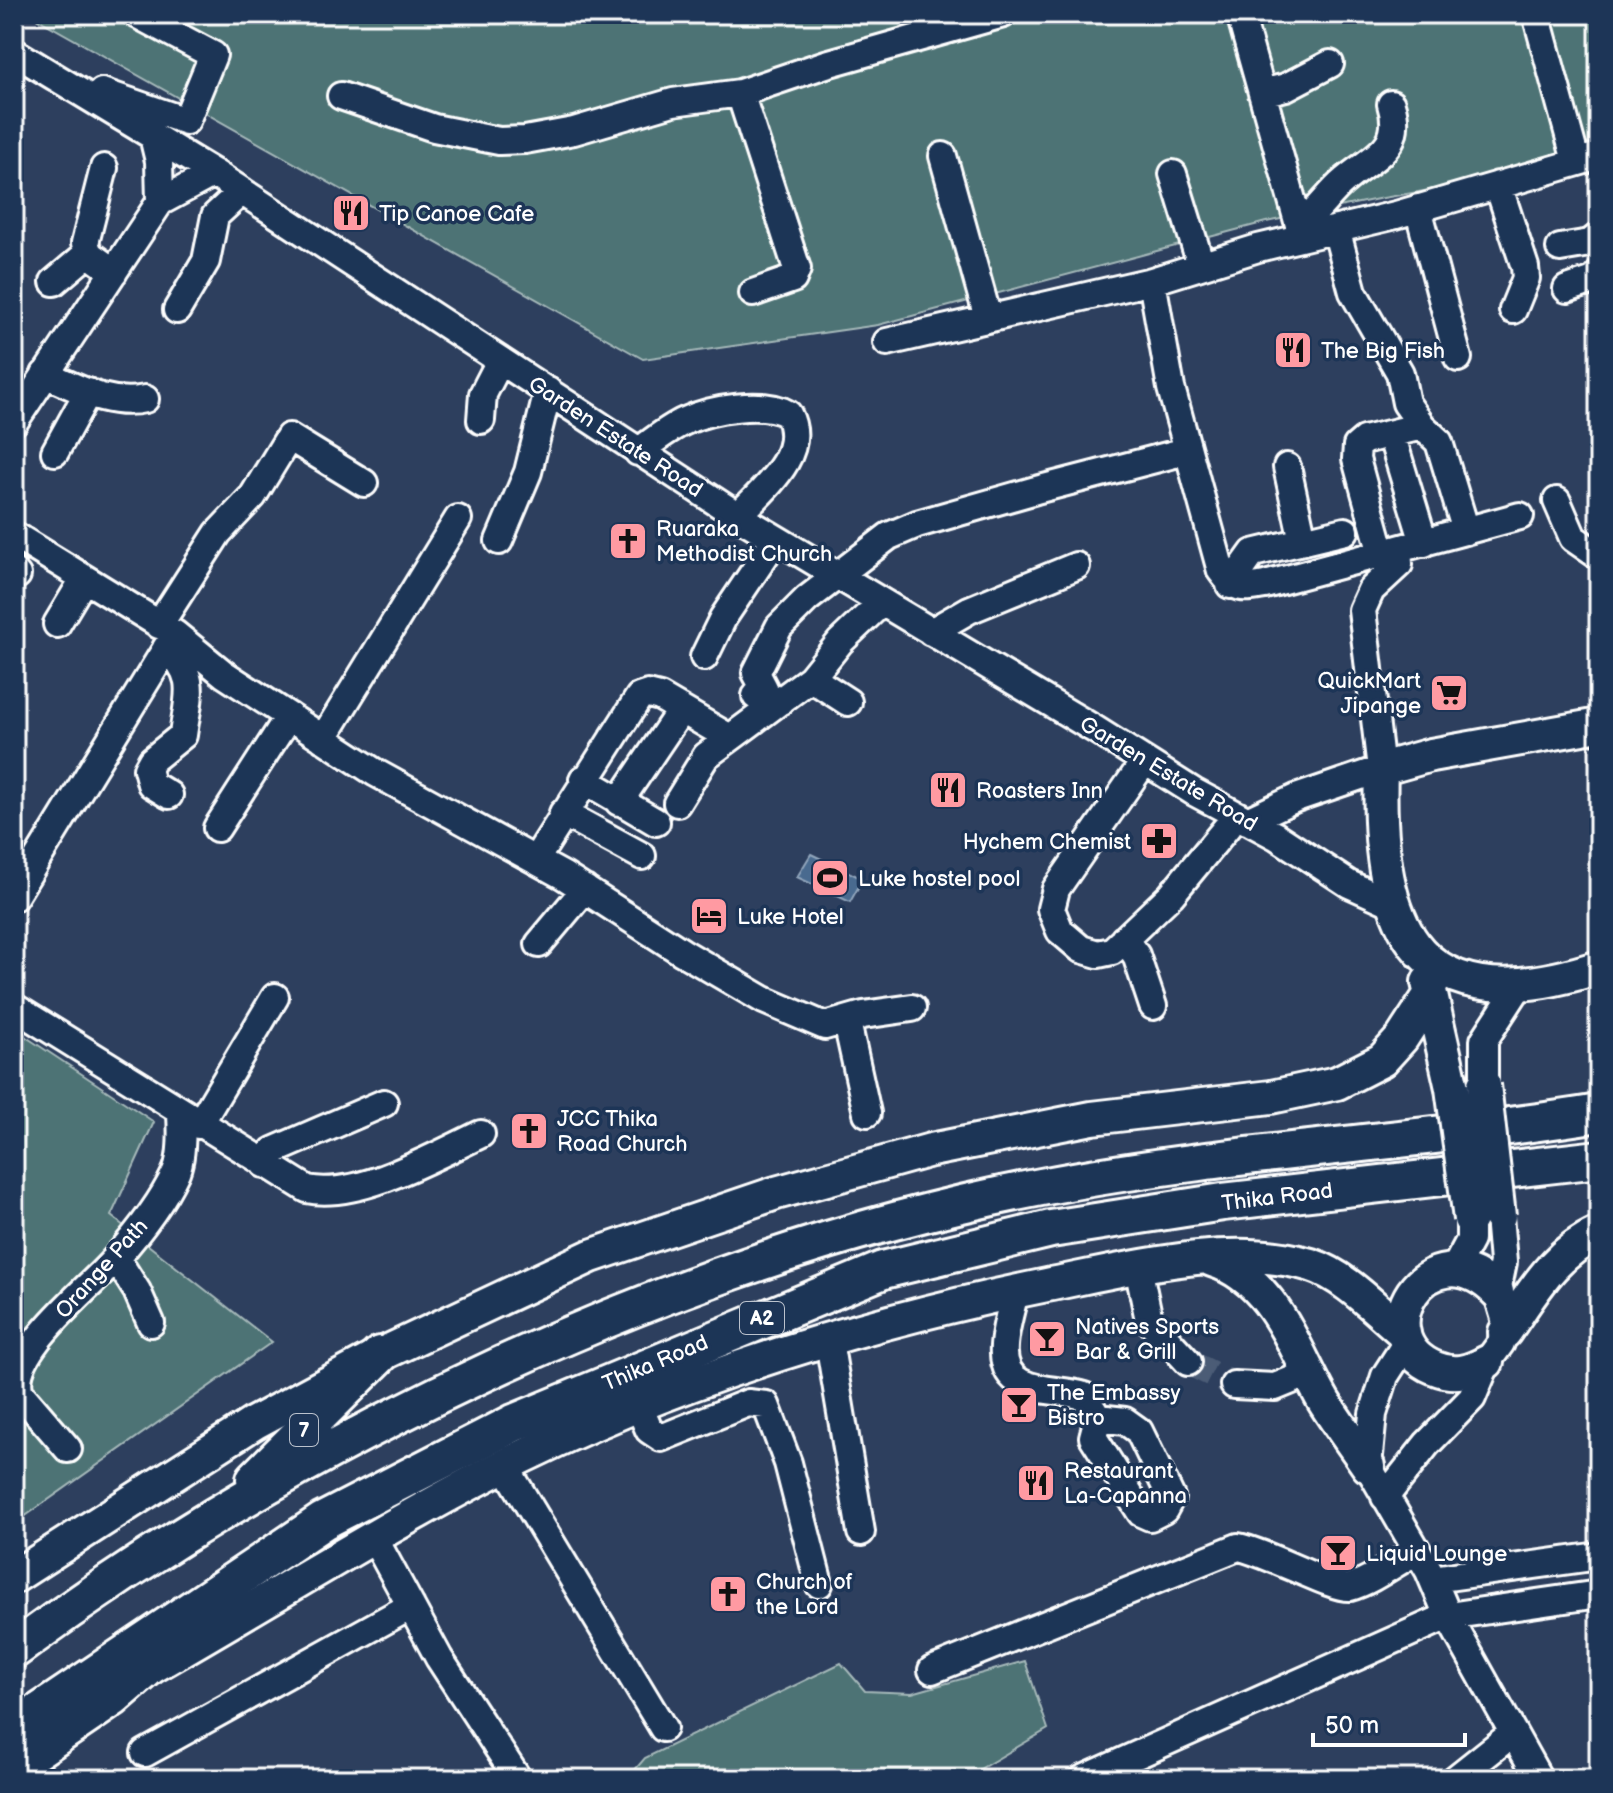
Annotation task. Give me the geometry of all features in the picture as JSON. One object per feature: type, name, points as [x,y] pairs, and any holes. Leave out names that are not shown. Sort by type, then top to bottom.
[{"type":"highway","name":"Thika Road","points":[[14,1650],[229,1506],[485,1374],[656,1300],[854,1233],[1024,1190],[1134,1171],[1599,1113]]},
{"type":"highway","name":"Thika Road","points":[[28,1720],[323,1521],[514,1423],[883,1270],[1051,1229],[1176,1210],[1599,1159]]},
{"type":"highway","name":"7","points":[[229,1506],[380,1355]]},
{"type":"highway","points":[[28,1720],[152,1667]]},
{"type":"main road","points":[[1599,725],[1431,755],[1381,769],[1381,833],[1391,903],[1405,933],[1425,961],[1451,975],[1481,984],[1521,983],[1599,967]]},
{"type":"main road","points":[[1425,961],[1430,995],[1485,1218]]},
{"type":"main road","points":[[14,1577],[254,1423],[380,1355],[591,1256],[776,1193],[931,1150],[1024,1131],[1197,1103],[1271,1097],[1337,1083],[1382,1060],[1430,995]]},
{"type":"main road","points":[[1484,1085],[1485,1218]]},
{"type":"main road","points":[[1505,1332],[1543,1276],[1574,1246],[1599,1233]]},
{"type":"main road","name":"Thika Road","points":[[14,1768],[115,1699],[152,1667],[505,1466],[702,1381],[829,1341],[1015,1291],[1138,1267],[1206,1259],[1271,1257],[1316,1267],[1343,1283],[1405,1338],[1427,1365],[1442,1371],[1473,1370],[1487,1362]]},
{"type":"main road","points":[[1206,1259],[1236,1269],[1263,1294],[1368,1466]]},
{"type":"main road","points":[[1405,1338],[1405,1307],[1418,1284],[1441,1271],[1454,1270],[1485,1280],[1497,1292]]},
{"type":"street","points":[[53,76],[186,121],[213,55],[136,14]]},
{"type":"street","points":[[341,96],[434,128],[499,141],[574,131],[673,102],[740,93],[966,19],[1003,14]]},
{"type":"street","points":[[1240,14],[1299,231]]},
{"type":"street","points":[[887,342],[1152,281],[1299,231],[1336,229],[1588,158],[1536,14]]},
{"type":"street","name":"Garden Estate Road","points":[[14,52],[214,173],[738,516],[1349,884],[1391,903]]},
{"type":"street","points":[[1262,93],[1286,87],[1330,64]]},
{"type":"street","points":[[740,93],[797,269],[793,279],[753,293]]},
{"type":"street","points":[[1299,231],[1346,179],[1382,153],[1395,131],[1391,104]]},
{"type":"street","points":[[153,136],[159,161],[160,202]]},
{"type":"street","points":[[943,156],[988,318]]},
{"type":"street","points":[[104,168],[85,243],[88,253],[114,272]]},
{"type":"street","points":[[14,422],[160,202],[214,173]]},
{"type":"street","points":[[1173,174],[1201,265]]},
{"type":"street","points":[[1498,185],[1525,267],[1526,278],[1513,310]]},
{"type":"street","points":[[177,310],[206,261],[215,216],[242,191]]},
{"type":"street","points":[[1418,208],[1458,358]]},
{"type":"street","points":[[1336,229],[1353,292],[1400,373],[1406,403],[1422,426],[1433,433],[1439,442],[1466,531]]},
{"type":"street","points":[[1560,248],[1580,246],[1599,239]]},
{"type":"street","points":[[54,282],[88,253]]},
{"type":"street","points":[[1567,289],[1594,280],[1599,274]]},
{"type":"street","points":[[1152,281],[1186,451],[1221,571],[1230,585],[1241,589],[1265,585],[1520,516]]},
{"type":"street","points":[[481,420],[483,394],[500,361]]},
{"type":"street","points":[[45,374],[120,403],[145,399]]},
{"type":"street","points":[[499,541],[528,472],[548,391]]},
{"type":"street","points":[[55,452],[88,392]]},
{"type":"street","points":[[638,452],[686,420],[704,415],[766,406],[788,414],[795,439],[788,457],[738,516]]},
{"type":"street","points":[[1144,762],[1056,889],[1051,903],[1054,921],[1060,931],[1081,949],[1098,954],[1112,951],[1171,895],[1242,818],[1381,769],[1362,610],[1371,590],[1399,564],[1390,552],[1356,459],[1357,446],[1364,440],[1422,426]]},
{"type":"street","points":[[1391,434],[1424,543]]},
{"type":"street","points":[[14,897],[167,636],[218,533],[253,496],[289,437],[364,483]]},
{"type":"street","points":[[781,701],[756,696],[764,688],[756,673],[779,627],[836,575],[889,536],[917,524],[1186,451]]},
{"type":"street","points":[[1287,467],[1303,541]]},
{"type":"street","points":[[1557,501],[1573,538],[1599,556]]},
{"type":"street","points":[[323,739],[458,519]]},
{"type":"street","points":[[1230,585],[1253,553],[1345,531]]},
{"type":"street","points":[[14,535],[376,773],[536,859],[764,1000],[825,1026],[863,1015],[912,1008]]},
{"type":"street","points":[[704,657],[723,618],[776,539]]},
{"type":"street","points":[[931,632],[969,610],[1076,566]]},
{"type":"street","points":[[57,624],[84,579]]},
{"type":"street","points":[[677,803],[706,756],[811,678],[840,642],[881,603]]},
{"type":"street","points":[[167,636],[190,679],[183,735],[152,760],[147,769],[151,784],[169,795]]},
{"type":"street","points":[[811,678],[848,702]]},
{"type":"street","points":[[536,859],[583,779],[639,697],[653,695],[730,738]]},
{"type":"street","points":[[619,802],[681,710]]},
{"type":"street","points":[[217,828],[289,716]]},
{"type":"street","points":[[583,779],[656,822]]},
{"type":"street","points":[[563,813],[642,856]]},
{"type":"street","points":[[539,944],[585,889]]},
{"type":"street","points":[[1124,939],[1136,955],[1153,1006]]},
{"type":"street","points":[[1484,1085],[1484,1040],[1521,983]]},
{"type":"street","points":[[190,1119],[275,997]]},
{"type":"street","points":[[14,1007],[302,1187],[333,1190],[370,1183],[481,1134]]},
{"type":"street","points":[[847,1022],[867,1113]]},
{"type":"street","points":[[264,1164],[273,1151],[384,1103]]},
{"type":"street","name":"Orange Path","points":[[68,1449],[20,1393],[18,1375],[40,1338],[116,1258],[175,1173],[190,1119]]},
{"type":"street","points":[[1454,1270],[1485,1218]]},
{"type":"street","points":[[1385,1497],[1427,1444],[1472,1398],[1487,1362],[1495,1354],[1505,1332],[1505,1311],[1497,1292],[1503,1262],[1485,1218]]},
{"type":"street","points":[[116,1258],[137,1291],[151,1323]]},
{"type":"street","points":[[1138,1267],[1149,1320],[1188,1362]]},
{"type":"street","points":[[1015,1291],[1003,1359],[1010,1375],[1024,1384],[1084,1396],[1098,1418]]},
{"type":"street","points":[[1405,1338],[1385,1376],[1373,1414],[1368,1466],[1433,1579],[1448,1616],[1539,1779]]},
{"type":"street","points":[[829,1341],[861,1532]]},
{"type":"street","points":[[1234,1385],[1275,1387],[1309,1373]]},
{"type":"street","points":[[639,1406],[649,1430],[661,1438],[748,1403],[766,1405],[788,1463],[819,1584]]},
{"type":"street","points":[[505,1466],[663,1728]]},
{"type":"street","points":[[374,1538],[439,1658],[518,1779]]},
{"type":"street","points":[[932,1670],[1238,1547],[1260,1551],[1342,1587],[1357,1584],[1417,1551]]},
{"type":"street","points":[[1433,1579],[1599,1556]]},
{"type":"street","points":[[1532,1566],[1538,1603]]},
{"type":"street","points":[[1083,1779],[1448,1616],[1599,1594]]},
{"type":"street","points":[[145,1753],[411,1606]]},
{"type":"street","points":[[1455,1779],[1513,1733]]},
{"type":"green space","points":[[29,14],[1599,14],[1599,161],[1383,198],[1266,222],[878,325],[643,359]]},
{"type":"green space","points":[[14,1029],[154,1122],[111,1216],[272,1342],[14,1524]]},
{"type":"green space","points":[[1025,1661],[1048,1729],[963,1779],[627,1779],[645,1758],[841,1663],[865,1691],[912,1693]]},
{"type":"water","name":"Luke hostel pool","points":[[811,854],[863,879],[850,902],[797,877]]},
{"type":"tunnel","points":[[1188,1362],[1234,1385]]},
{"type":"place","name":"Tip Canoe Cafe","points":[[351,213]]},
{"type":"place","name":"The Big Fish","points":[[1293,350]]},
{"type":"place","name":"Ruaraka Methodist Church","points":[[628,541]]},
{"type":"place","name":"QuickMart Jipange","points":[[1449,693]]},
{"type":"place","name":"Roasters Inn","points":[[948,790]]},
{"type":"place","name":"Hychem Chemist","points":[[1159,841]]},
{"type":"place","name":"Luke hostel pool","points":[[830,878]]},
{"type":"place","name":"Luke Hotel","points":[[709,916]]},
{"type":"place","name":"JCC Thika Road Church","points":[[529,1131]]},
{"type":"place","name":"Natives Sports Bar & Grill","points":[[1047,1339]]},
{"type":"place","name":"The Embassy Bistro","points":[[1019,1405]]},
{"type":"place","name":"Restaurant La-Capanna","points":[[1036,1483]]},
{"type":"place","name":"Liquid Lounge","points":[[1338,1553]]},
{"type":"place","name":"Church of the Lord","points":[[728,1594]]}]
